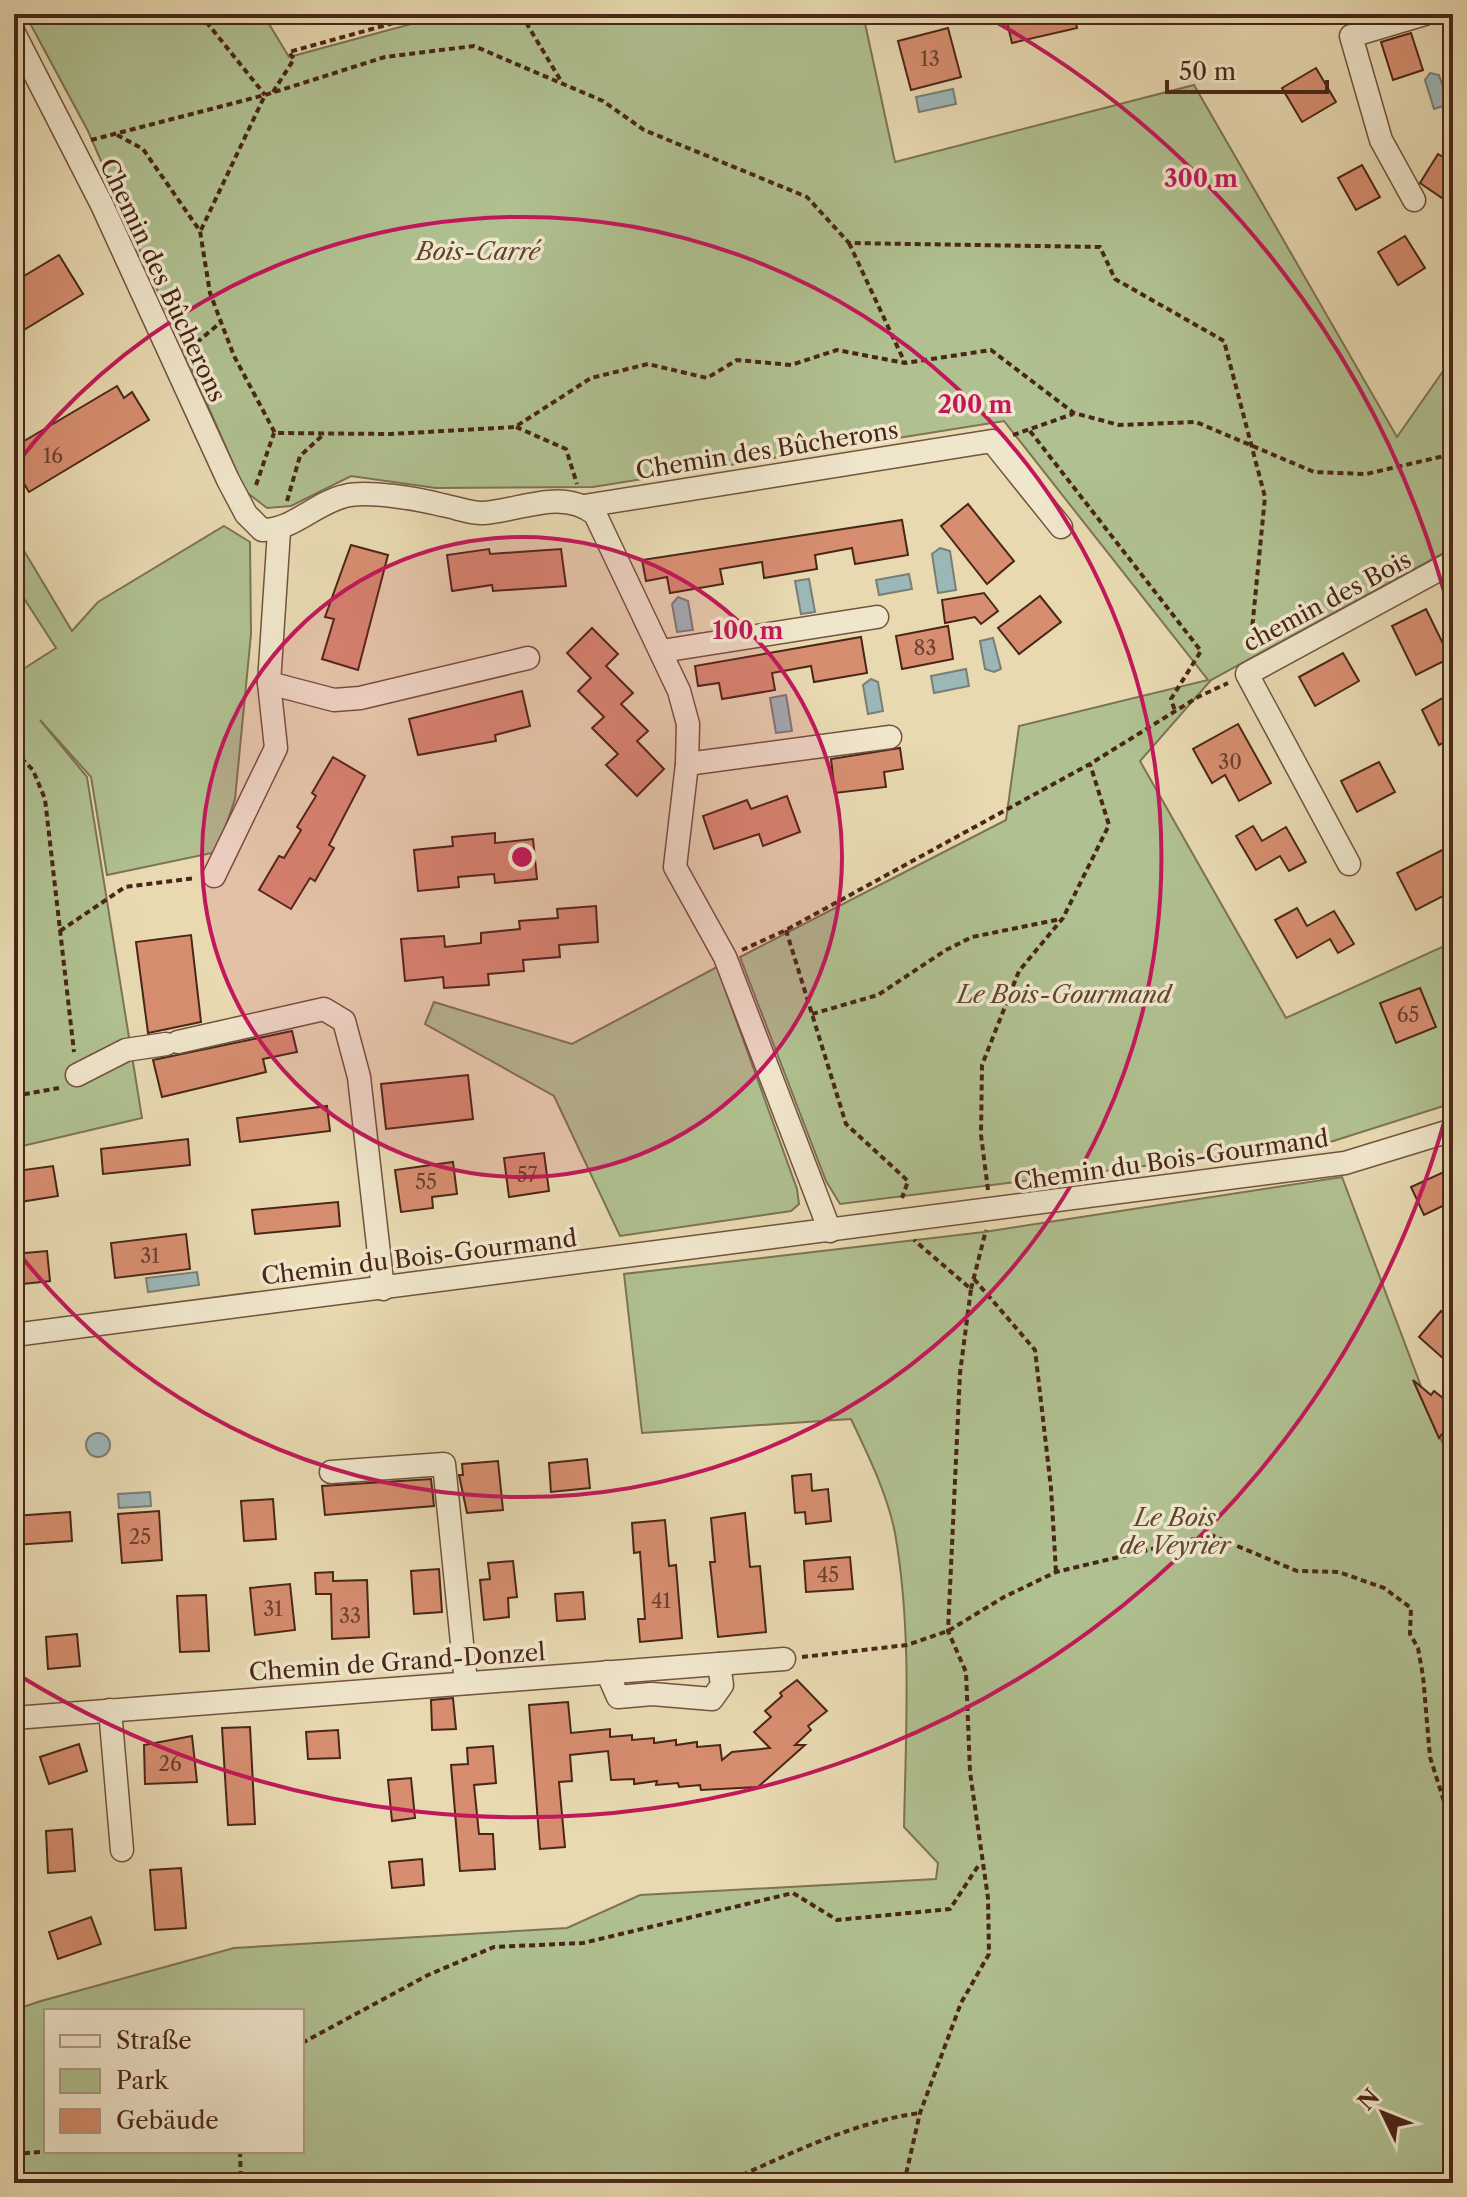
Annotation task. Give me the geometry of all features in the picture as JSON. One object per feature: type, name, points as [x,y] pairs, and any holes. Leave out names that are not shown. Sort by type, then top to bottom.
[{"type":"street","points":[[1414,200],[1381,140],[1351,36],[1425,14]]},
{"type":"street","name":"Chemin des Bûcherons","points":[[14,33],[102,205],[246,514]]},
{"type":"street","points":[[992,441],[1061,527]]},
{"type":"street","name":"Chemin des Bûcherons","points":[[279,531],[311,508],[347,495],[424,501],[481,513],[562,500],[584,506],[992,441]]},
{"type":"street","points":[[584,506],[604,528],[679,691],[688,724],[687,764],[675,867],[725,957],[830,1231]]},
{"type":"street","points":[[214,876],[276,748],[269,683],[279,531],[262,530],[246,514]]},
{"type":"street","name":"chemin des Bois","points":[[1349,864],[1247,674],[1453,562]]},
{"type":"street","points":[[662,651],[877,617]]},
{"type":"street","points":[[269,683],[334,700],[360,698],[528,658]]},
{"type":"street","points":[[687,764],[890,737]]},
{"type":"street","points":[[77,1075],[126,1050],[172,1043],[324,1009],[344,1021],[359,1077],[383,1289]]},
{"type":"street","name":"Chemin du Bois-Gourmand","points":[[14,1335],[1345,1163],[1453,1130]]},
{"type":"street","points":[[331,1472],[444,1464],[466,1683]]},
{"type":"street","name":"Chemin de Grand-Donzel","points":[[14,1718],[784,1659]]},
{"type":"street","points":[[607,1672],[618,1697],[652,1694],[712,1699],[722,1685],[719,1664]]},
{"type":"street","points":[[110,1710],[122,1850]]},
{"type":"path","points":[[200,14],[265,95]]},
{"type":"path","points":[[273,92],[294,59],[289,52],[426,14]]},
{"type":"path","points":[[521,14],[562,83]]},
{"type":"path","points":[[246,514],[275,433],[234,356],[210,293],[200,231],[143,149],[114,134],[265,95],[385,57],[474,46],[603,101],[644,130],[807,197],[849,243],[905,363]]},
{"type":"path","points":[[200,231],[265,95]]},
{"type":"path","points":[[725,957],[786,930],[1090,764],[1175,711],[1247,674],[1265,497],[1224,341],[1115,279],[1100,247],[849,243]]},
{"type":"path","points":[[175,361],[221,322]]},
{"type":"path","points":[[515,427],[591,378],[648,364],[707,378],[737,360],[791,365],[837,350],[905,363],[991,350],[1074,413],[1119,425],[1196,422],[1314,472],[1366,474],[1452,452]]},
{"type":"path","points":[[992,441],[1030,431],[1074,413]]},
{"type":"path","points":[[275,433],[391,434],[515,427],[566,449],[584,506]]},
{"type":"path","points":[[1030,431],[1201,651],[1171,699],[1175,711]]},
{"type":"path","points":[[279,531],[300,456],[325,433]]},
{"type":"path","points":[[14,751],[33,770],[45,799],[77,1075],[48,1092],[14,1096]]},
{"type":"path","points":[[904,2183],[920,2113],[961,2003],[989,1954],[988,1898],[970,1772],[966,1672],[948,1631],[960,1373],[971,1289],[991,1211],[981,1135],[982,1065],[1019,971],[1063,918],[1109,825],[1090,764]]},
{"type":"path","points":[[60,931],[125,887],[214,876]]},
{"type":"path","points":[[812,1014],[878,995],[946,950],[972,937],[1063,918]]},
{"type":"path","points":[[786,930],[846,1124],[908,1181],[893,1222],[971,1289]]},
{"type":"path","points":[[974,1279],[1035,1350],[1051,1488],[1056,1572]]},
{"type":"path","points":[[784,1659],[896,1647],[948,1631],[1004,1597],[1056,1572],[1211,1535],[1297,1571],[1339,1572],[1384,1588],[1411,1608],[1410,1634],[1418,1648],[1423,1676],[1430,1757],[1453,1830]]},
{"type":"path","points":[[304,2042],[428,1975],[494,1947],[583,1943],[793,1893],[837,1920],[950,1909],[981,1861]]},
{"type":"path","points":[[724,2183],[847,2132],[893,2116],[920,2113]]},
{"type":"path","points":[[14,2154],[44,2152]]},
{"type":"path","points":[[240,2153],[241,2183]]},
{"type":"green space","name":"Bois-Carré","points":[[25,14],[263,14],[289,57],[448,14],[863,14],[895,162],[1194,85],[1397,437],[1453,357],[1453,548],[1211,680],[1140,761],[1286,1018],[1453,942],[1453,1103],[1327,1143],[840,1204],[826,1181],[740,957],[1006,820],[1019,726],[1208,680],[1004,421],[593,487],[436,488],[351,476],[291,506],[267,508],[245,491],[88,131]]},
{"type":"green space","points":[[224,526],[250,542],[251,634],[235,799],[217,852],[107,875],[91,777],[40,720],[87,777],[142,1118],[14,1148],[14,675],[56,648],[14,583],[14,534],[72,631],[98,602]]},
{"type":"green space","points":[[717,967],[797,1189],[799,1204],[791,1211],[620,1236],[554,1096],[425,1024],[434,1002],[572,1044]]},
{"type":"green space","name":"Le Bois de Veyrier","points":[[1342,1177],[1453,1471],[1453,2183],[14,2183],[14,2010],[41,2001],[234,1948],[567,1928],[640,1895],[936,1879],[938,1863],[904,1827],[906,1643],[895,1533],[882,1489],[851,1419],[642,1433],[624,1274],[984,1232]]},
{"type":"water","points":[[1430,73],[1439,75],[1449,104],[1434,109],[1425,80]]},
{"type":"water","points":[[953,89],[956,104],[919,112],[916,97]]},
{"type":"water","points":[[940,548],[950,551],[956,590],[938,593],[932,554]]},
{"type":"water","points":[[909,574],[912,589],[879,595],[876,580]]},
{"type":"water","points":[[809,579],[815,612],[801,614],[795,581]]},
{"type":"water","points":[[678,597],[688,601],[693,630],[677,632],[672,604]]},
{"type":"water","points":[[993,638],[1001,669],[994,672],[985,669],[980,641]]},
{"type":"water","points":[[966,669],[969,686],[934,693],[931,676]]},
{"type":"water","points":[[871,679],[878,682],[883,711],[868,714],[863,685]]},
{"type":"water","points":[[786,695],[792,731],[776,733],[770,698]]},
{"type":"water","points":[[197,1272],[199,1285],[148,1292],[146,1278]]},
{"type":"water","points":[[98,1433],[107,1436],[110,1445],[107,1454],[98,1457],[89,1454],[86,1445],[89,1436]]},
{"type":"water","points":[[150,1492],[151,1506],[119,1508],[118,1494]]},
{"type":"building","points":[[1005,14],[1074,14],[1077,28],[1012,43]]},
{"type":"building","points":[[948,28],[961,77],[911,90],[898,41]]},
{"type":"building","points":[[1411,33],[1423,70],[1393,80],[1381,42]]},
{"type":"building","points":[[1316,68],[1336,102],[1302,122],[1282,88]]},
{"type":"building","points":[[1438,154],[1453,163],[1453,180],[1442,198],[1420,183]]},
{"type":"building","points":[[1362,165],[1380,197],[1356,210],[1338,178]]},
{"type":"building","points":[[1405,236],[1425,268],[1398,285],[1378,252]]},
{"type":"building","points":[[59,255],[83,294],[14,336],[14,282]]},
{"type":"building","points":[[117,386],[124,398],[132,392],[149,420],[29,492],[20,477],[14,481],[14,447]]},
{"type":"building","points":[[968,504],[1014,561],[987,584],[941,526]]},
{"type":"building","points":[[902,520],[908,555],[855,564],[852,548],[815,555],[817,569],[764,578],[762,562],[720,569],[723,584],[670,593],[667,577],[646,581],[642,560]]},
{"type":"building","points":[[351,545],[388,555],[358,670],[322,659],[334,619],[325,617]]},
{"type":"building","points":[[489,549],[490,554],[561,549],[566,586],[493,591],[492,585],[452,591],[447,555]]},
{"type":"building","points":[[984,593],[998,611],[981,624],[975,617],[945,623],[942,600]]},
{"type":"building","points":[[1040,596],[1061,622],[1019,654],[998,628]]},
{"type":"building","points":[[1426,609],[1450,658],[1416,675],[1392,626]]},
{"type":"building","points":[[948,626],[953,659],[902,669],[896,636]]},
{"type":"building","points":[[592,628],[618,654],[606,666],[633,693],[621,704],[648,731],[637,741],[664,769],[637,796],[606,765],[618,754],[592,728],[604,717],[578,691],[591,678],[567,653]]},
{"type":"building","points":[[861,637],[867,673],[814,682],[811,666],[772,673],[775,690],[722,699],[719,683],[698,686],[695,666]]},
{"type":"building","points":[[1343,653],[1359,681],[1315,706],[1299,677]]},
{"type":"building","points":[[522,691],[530,726],[495,735],[496,741],[418,755],[409,719]]},
{"type":"building","points":[[1453,692],[1453,737],[1439,745],[1422,710]]},
{"type":"building","points":[[1238,724],[1271,783],[1239,801],[1225,775],[1212,783],[1193,749]]},
{"type":"building","points":[[900,748],[903,769],[884,772],[886,787],[835,793],[831,759]]},
{"type":"building","points":[[333,757],[365,776],[329,845],[334,848],[315,881],[310,878],[291,909],[259,890],[279,856],[284,858],[301,830],[297,827],[316,796],[312,793]]},
{"type":"building","points":[[1379,762],[1395,792],[1357,812],[1341,781]]},
{"type":"building","points":[[787,796],[800,832],[763,846],[759,834],[714,849],[703,816],[747,800],[751,809]]},
{"type":"building","points":[[1253,826],[1262,841],[1286,827],[1306,862],[1289,871],[1280,856],[1256,870],[1236,836]]},
{"type":"building","points":[[495,833],[495,843],[533,839],[537,879],[495,883],[494,874],[458,877],[459,887],[418,891],[414,850],[453,846],[452,837]]},
{"type":"building","points":[[1448,847],[1453,857],[1453,891],[1416,910],[1397,873]]},
{"type":"building","points":[[596,906],[598,942],[559,945],[560,957],[523,960],[524,971],[488,974],[489,985],[444,988],[443,977],[405,981],[401,939],[444,936],[445,947],[481,943],[481,933],[520,929],[519,921],[558,918],[557,909]]},
{"type":"building","points":[[1297,908],[1307,926],[1334,911],[1354,944],[1338,953],[1330,939],[1297,958],[1275,920]]},
{"type":"building","points":[[191,935],[201,1022],[148,1033],[136,942]]},
{"type":"building","points":[[1420,988],[1436,1027],[1396,1043],[1380,1003]]},
{"type":"building","points":[[292,1031],[297,1052],[263,1059],[266,1072],[162,1097],[153,1060]]},
{"type":"building","points":[[468,1075],[473,1119],[386,1129],[381,1084]]},
{"type":"building","points":[[327,1106],[330,1131],[240,1142],[237,1118]]},
{"type":"building","points":[[188,1139],[190,1165],[103,1174],[101,1149]]},
{"type":"building","points":[[544,1153],[549,1191],[509,1197],[504,1158]]},
{"type":"building","points":[[453,1162],[457,1194],[432,1197],[433,1208],[401,1212],[395,1170]]},
{"type":"building","points":[[53,1166],[58,1196],[20,1202],[16,1171]]},
{"type":"building","points":[[1446,1171],[1453,1187],[1453,1201],[1424,1215],[1411,1187]]},
{"type":"building","points":[[338,1202],[340,1226],[255,1234],[252,1210]]},
{"type":"building","points":[[186,1234],[190,1269],[115,1278],[111,1243]]},
{"type":"building","points":[[47,1251],[50,1281],[14,1285],[14,1254]]},
{"type":"building","points":[[1441,1311],[1453,1322],[1453,1367],[1419,1337]]},
{"type":"building","points":[[1413,1380],[1431,1395],[1434,1391],[1448,1402],[1444,1406],[1453,1414],[1453,1421],[1439,1438]]},
{"type":"building","points":[[587,1459],[590,1488],[551,1492],[549,1463]]},
{"type":"building","points":[[498,1461],[503,1510],[467,1513],[459,1475],[463,1475],[462,1464]]},
{"type":"building","points":[[811,1474],[812,1491],[828,1489],[831,1521],[806,1524],[805,1512],[795,1513],[792,1476]]},
{"type":"building","points":[[431,1479],[434,1506],[325,1515],[322,1486]]},
{"type":"building","points":[[273,1499],[276,1539],[244,1541],[241,1501]]},
{"type":"building","points":[[159,1511],[162,1560],[122,1563],[118,1514]]},
{"type":"building","points":[[70,1512],[72,1541],[14,1545],[14,1516]]},
{"type":"building","points":[[745,1513],[750,1567],[760,1566],[766,1632],[718,1637],[710,1562],[715,1562],[711,1518]]},
{"type":"building","points":[[665,1520],[669,1566],[676,1565],[682,1638],[640,1642],[638,1619],[645,1619],[640,1552],[634,1553],[632,1523]]},
{"type":"building","points":[[850,1557],[853,1589],[806,1592],[804,1561]]},
{"type":"building","points":[[513,1561],[517,1597],[508,1598],[509,1617],[484,1620],[480,1580],[490,1579],[488,1563]]},
{"type":"building","points":[[439,1569],[442,1612],[414,1614],[411,1571]]},
{"type":"building","points":[[333,1572],[333,1581],[367,1580],[369,1637],[332,1639],[331,1594],[316,1594],[315,1573]]},
{"type":"building","points":[[290,1584],[295,1630],[255,1635],[250,1588]]},
{"type":"building","points":[[583,1592],[585,1619],[557,1621],[555,1594]]},
{"type":"building","points":[[206,1595],[209,1651],[180,1652],[177,1596]]},
{"type":"building","points":[[77,1634],[80,1666],[48,1669],[46,1637]]},
{"type":"building","points":[[797,1680],[827,1711],[808,1726],[811,1730],[795,1745],[805,1745],[758,1787],[701,1790],[700,1785],[656,1785],[657,1781],[634,1784],[634,1779],[611,1780],[608,1751],[570,1755],[572,1781],[559,1782],[565,1847],[540,1849],[529,1705],[568,1702],[571,1733],[610,1729],[610,1737],[632,1735],[632,1740],[654,1738],[654,1743],[676,1740],[676,1745],[697,1742],[697,1747],[720,1745],[722,1760],[732,1752],[770,1748],[754,1732],[771,1717],[765,1711],[782,1696],[780,1693]]},
{"type":"building","points":[[453,1698],[456,1729],[432,1730],[431,1700]]},
{"type":"building","points":[[250,1727],[255,1824],[228,1825],[222,1728]]},
{"type":"building","points":[[338,1730],[340,1758],[308,1759],[306,1732]]},
{"type":"building","points":[[192,1736],[197,1782],[145,1784],[144,1745]]},
{"type":"building","points":[[79,1744],[87,1771],[49,1784],[40,1757]]},
{"type":"building","points":[[493,1746],[496,1783],[474,1785],[479,1834],[493,1834],[495,1869],[460,1871],[451,1765],[468,1764],[467,1748]]},
{"type":"building","points":[[411,1778],[415,1818],[392,1821],[388,1780]]},
{"type":"building","points":[[72,1829],[75,1871],[48,1873],[46,1831]]},
{"type":"building","points":[[422,1859],[424,1885],[392,1888],[389,1862]]},
{"type":"building","points":[[181,1868],[186,1928],[155,1930],[150,1870]]},
{"type":"building","points":[[91,1917],[101,1944],[58,1959],[49,1932]]},
{"type":"park label","name":"Le Bois-Gourmand","points":[[1064,994]]}]
